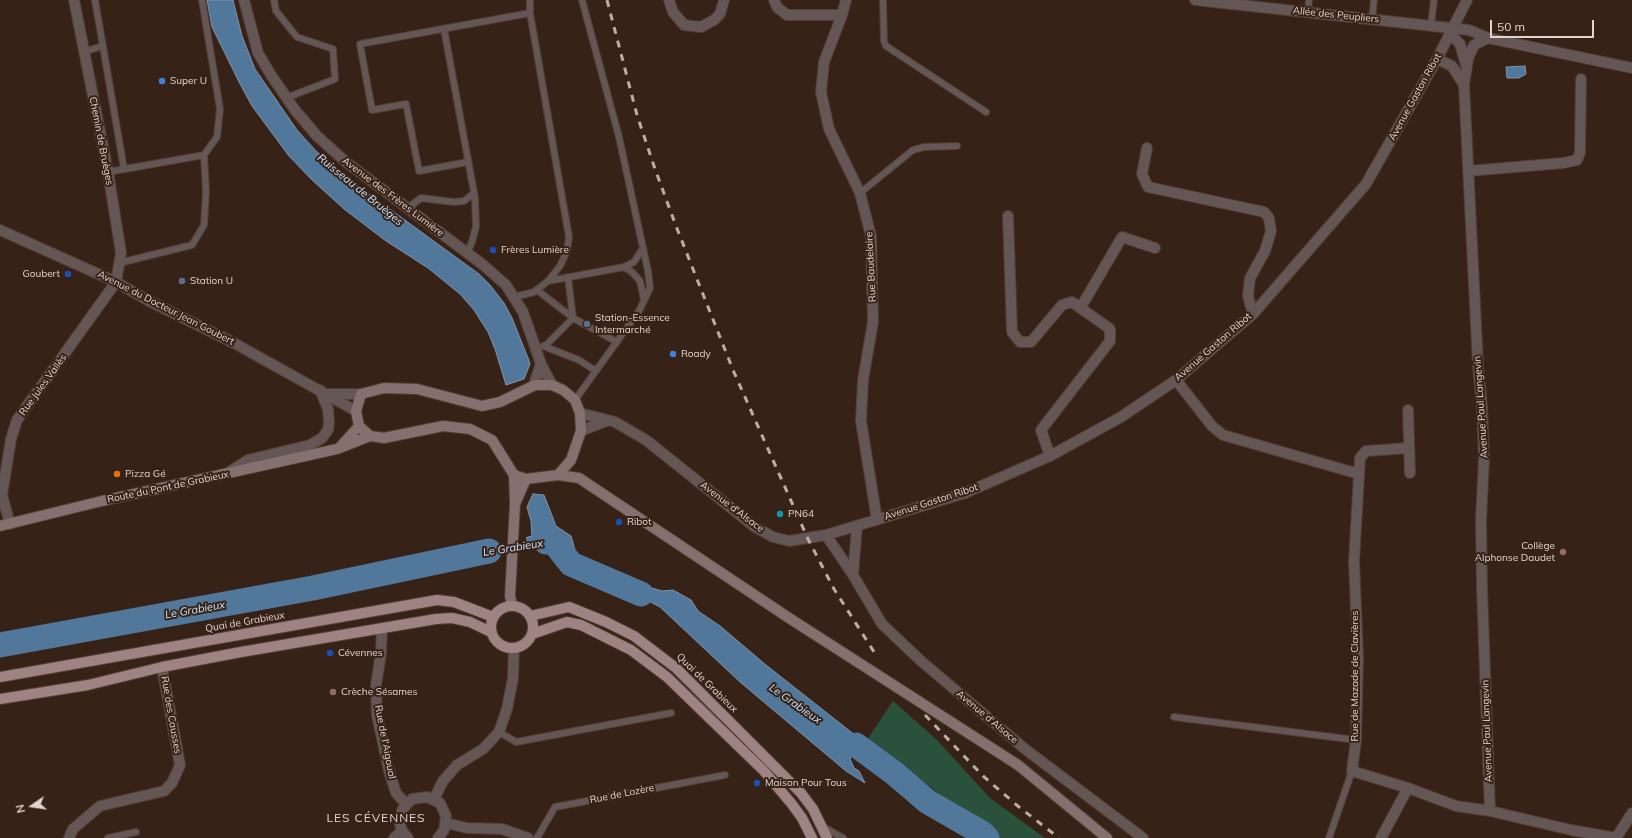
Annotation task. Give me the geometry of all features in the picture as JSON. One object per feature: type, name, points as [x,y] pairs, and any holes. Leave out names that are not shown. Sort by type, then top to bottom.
[{"type":"main road","points":[[511,601],[515,504],[514,475],[492,440],[470,430],[443,426],[384,438],[370,436],[359,426],[356,411],[361,394],[384,388],[417,389],[482,406],[500,402],[535,385],[552,385],[563,390],[575,400],[580,413],[581,431],[571,460],[558,475]]},
{"type":"main road","points":[[337,449],[359,426]]},
{"type":"main road","name":"Route du Pont de Grabieux","points":[[5,525],[102,501],[337,449],[370,436]]},
{"type":"main road","points":[[571,460],[579,478]]},
{"type":"main road","points":[[514,475],[526,479],[558,475],[579,478],[783,614],[1018,765],[1107,838]]},
{"type":"main road","points":[[515,504],[526,479]]},
{"type":"main road","name":"Quai de Grabieux","points":[[0,677],[438,600],[454,602],[493,617]]},
{"type":"main road","points":[[511,601],[526,610],[533,622],[532,634],[527,642],[520,647],[514,648],[502,646],[495,640],[491,632],[493,617],[498,610],[511,601]]},
{"type":"main road","name":"Quai de Grabieux","points":[[530,616],[569,607],[606,622],[634,636],[676,668],[801,793],[827,838]]},
{"type":"main road","points":[[0,700],[88,685],[162,667],[241,652],[382,628],[452,618],[470,622],[491,632]]},
{"type":"main road","points":[[532,634],[567,622],[581,625],[632,650],[667,677],[764,771],[791,802],[802,818],[812,838]]},
{"type":"street","name":"Chemin de Bruèges","points":[[74,0],[108,172],[121,253],[116,282]]},
{"type":"street","name":"Avenue des Frères Lumière","points":[[244,0],[258,53],[286,98],[323,141],[346,162],[467,253],[506,285],[523,312],[541,364],[552,385]]},
{"type":"street","points":[[669,0],[673,12],[684,25],[701,27],[714,20],[720,14],[724,0]]},
{"type":"street","points":[[774,0],[777,7],[787,15],[842,15]]},
{"type":"street","name":"Rue Baudelaire","points":[[846,0],[842,15],[824,62],[821,92],[830,129],[860,193],[872,236],[873,322],[863,380],[861,421],[877,520]]},
{"type":"street","name":"Allée des Peupliers","points":[[1195,0],[1254,3],[1308,12],[1431,25],[1451,31],[1469,30],[1488,38],[1632,68]]},
{"type":"street","name":"Avenue Gaston Ribot","points":[[826,535],[965,493],[1050,456],[1121,417],[1176,380],[1253,314],[1366,184],[1437,59],[1467,0]]},
{"type":"street","points":[[1451,31],[1460,44],[1466,67]]},
{"type":"street","name":"Avenue Paul Langevin","points":[[1488,38],[1474,45],[1466,67],[1464,85],[1484,458],[1481,520],[1482,589],[1490,811]]},
{"type":"street","points":[[1437,59],[1452,66],[1464,85]]},
{"type":"street","points":[[1468,171],[1563,164],[1577,160],[1580,153],[1582,79]]},
{"type":"street","points":[[1147,148],[1142,174],[1148,187],[1264,212],[1269,218],[1271,231],[1264,251],[1250,278],[1248,296],[1253,314]]},
{"type":"street","points":[[1008,216],[1012,332],[1020,342],[1030,342],[1062,305],[1072,302],[1110,329],[1110,341],[1042,430],[1050,456]]},
{"type":"street","name":"Avenue du Docteur Jean Goubert","points":[[0,230],[116,282],[324,392],[356,411]]},
{"type":"street","points":[[1081,307],[1122,237],[1155,248]]},
{"type":"street","name":"Rue Jules Vallès","points":[[5,525],[2,495],[11,439],[17,420],[116,282]]},
{"type":"street","points":[[535,385],[541,364]]},
{"type":"street","points":[[1176,380],[1212,426],[1223,435],[1359,474]]},
{"type":"street","points":[[224,474],[248,460],[310,445],[322,438],[328,430],[329,422],[324,392]]},
{"type":"street","name":"Avenue du Docteur Jean Goubert","points":[[324,392],[361,394]]},
{"type":"street","points":[[1408,410],[1410,473]]},
{"type":"street","name":"Avenue d'Alsace","points":[[580,413],[623,426],[646,440],[755,526],[773,537],[789,541],[826,535],[853,575],[882,624],[921,661],[1025,749],[1143,838]]},
{"type":"street","points":[[581,431],[606,421]]},
{"type":"street","name":"Rue de Mazade de Clavières","points":[[1352,771],[1356,740],[1358,657],[1354,561],[1360,458],[1366,451],[1409,448]]},
{"type":"street","points":[[853,575],[857,526]]},
{"type":"street","name":"Rue de l'Aigoual","points":[[382,628],[381,653],[376,685],[377,715],[389,771],[396,793],[406,804]]},
{"type":"street","points":[[434,799],[443,781],[457,765],[483,749],[500,732],[507,709],[513,678],[514,648]]},
{"type":"street","name":"Rue des Causses","points":[[69,838],[73,829],[100,806],[158,793],[164,791],[172,784],[180,765],[162,667]]},
{"type":"street","points":[[1352,771],[1408,788],[1456,806],[1490,811],[1570,830],[1616,838],[1632,812]]},
{"type":"street","points":[[1381,838],[1408,788]]},
{"type":"street","points":[[394,838],[405,835],[400,817],[406,804],[419,797],[434,799],[444,809],[446,823],[444,830],[438,838]]},
{"type":"street","points":[[446,823],[467,828],[502,829],[528,838]]},
{"type":"lane","points":[[95,0],[124,169]]},
{"type":"lane","points":[[119,263],[192,245],[204,225],[206,192],[204,154],[217,137],[220,109],[202,0]]},
{"type":"lane","points":[[274,0],[276,11],[297,37],[333,49],[335,79],[286,98]]},
{"type":"lane","points":[[514,298],[528,295],[548,281],[560,266],[567,251],[569,237],[530,13],[530,0]]},
{"type":"lane","points":[[575,400],[617,342],[650,288],[619,137],[582,0]]},
{"type":"lane","points":[[883,0],[884,41],[886,46],[986,112]]},
{"type":"lane","points":[[1308,12],[1309,0]]},
{"type":"lane","points":[[1372,19],[1374,0]]},
{"type":"lane","points":[[1431,25],[1434,0]]},
{"type":"lane","points":[[468,162],[419,171],[406,104],[372,110],[360,44],[530,13]]},
{"type":"lane","points":[[444,28],[474,193],[476,226],[472,242],[467,253]]},
{"type":"lane","points":[[84,52],[103,46]]},
{"type":"lane","points":[[860,193],[913,150],[957,146]]},
{"type":"lane","points":[[108,172],[204,154]]},
{"type":"lane","points":[[408,208],[421,198],[454,202],[464,201],[474,193]]},
{"type":"lane","points":[[548,281],[624,267],[634,262],[643,248]]},
{"type":"lane","points":[[624,267],[632,272],[640,281],[644,300]]},
{"type":"lane","points":[[568,277],[573,318]]},
{"type":"lane","points":[[537,290],[573,318],[617,342]]},
{"type":"lane","points":[[545,346],[573,318]]},
{"type":"lane","points":[[534,343],[579,360],[596,371]]},
{"type":"lane","points":[[500,732],[516,742],[671,712]]},
{"type":"lane","points":[[1174,717],[1356,740]]},
{"type":"lane","points":[[1329,838],[1352,771]]},
{"type":"lane","name":"Rue de Lozère","points":[[536,838],[555,807],[725,775]]},
{"type":"lane","points":[[821,826],[843,838]]},
{"type":"lane","points":[[108,838],[136,832]]},
{"type":"green space","points":[[893,701],[937,740],[990,798],[1045,838],[987,838],[931,787],[865,743]]},
{"type":"water","name":"Ruisseau de Bruèges","points":[[207,0],[233,0],[242,36],[255,69],[297,130],[316,151],[354,183],[479,274],[490,285],[504,303],[512,318],[528,358],[530,364],[524,379],[506,385],[488,332],[474,310],[460,294],[428,268],[386,241],[344,209],[311,179],[289,156],[252,106],[239,82],[212,27]]},
{"type":"water","points":[[1525,66],[1526,74],[1519,78],[1507,78],[1506,67]]},
{"type":"water","points":[[533,494],[544,495],[556,526],[571,536],[575,550],[569,555],[569,562],[558,558],[555,551],[548,544],[537,545],[488,559],[475,557],[451,559],[449,553],[452,550],[495,546],[532,536],[531,521],[527,507]]},
{"type":"water","points":[[610,581],[645,586],[662,591],[673,590],[691,600],[698,611],[720,626],[766,665],[865,743],[884,765],[860,755],[852,755],[850,759],[854,768],[859,771],[865,783],[846,771],[740,682],[660,607]]},
{"type":"pier","points":[[526,535],[526,551],[498,559],[499,543]]},
{"type":"waterway","name":"Le Grabieux","points":[[546,542],[553,541],[571,564],[641,594]]},
{"type":"waterway","name":"Le Grabieux","points":[[0,645],[313,588],[489,551]]},
{"type":"waterway","name":"Le Grabieux","points":[[856,745],[894,773],[928,802],[982,833],[987,838]]},
{"type":"railway","points":[[607,0],[637,115],[655,169],[733,370],[808,539],[834,589],[876,655]]},
{"type":"railway","points":[[925,715],[983,776],[1019,807],[1059,838]]},
{"type":"place","name":"Super U","points":[[162,81]]},
{"type":"place","name":"Frères Lumière","points":[[493,250]]},
{"type":"place","name":"Goubert","points":[[68,274]]},
{"type":"place","name":"Station U","points":[[182,281]]},
{"type":"place","name":"Station-Essence Intermarché","points":[[587,324]]},
{"type":"place","name":"Roady","points":[[673,354]]},
{"type":"place","name":"Pizza Gé","points":[[117,474]]},
{"type":"place","name":"PN64","points":[[780,514]]},
{"type":"place","name":"Ribot","points":[[619,522]]},
{"type":"place","name":"Collège Alphonse Daudet","points":[[1563,552]]},
{"type":"place","name":"Cévennes","points":[[330,653]]},
{"type":"place","name":"Crèche Sésames","points":[[333,692]]},
{"type":"place","name":"Maison Pour Tous","points":[[757,783]]},
{"type":"district","name":"LES CÉVENNES","points":[[376,818]]}]
